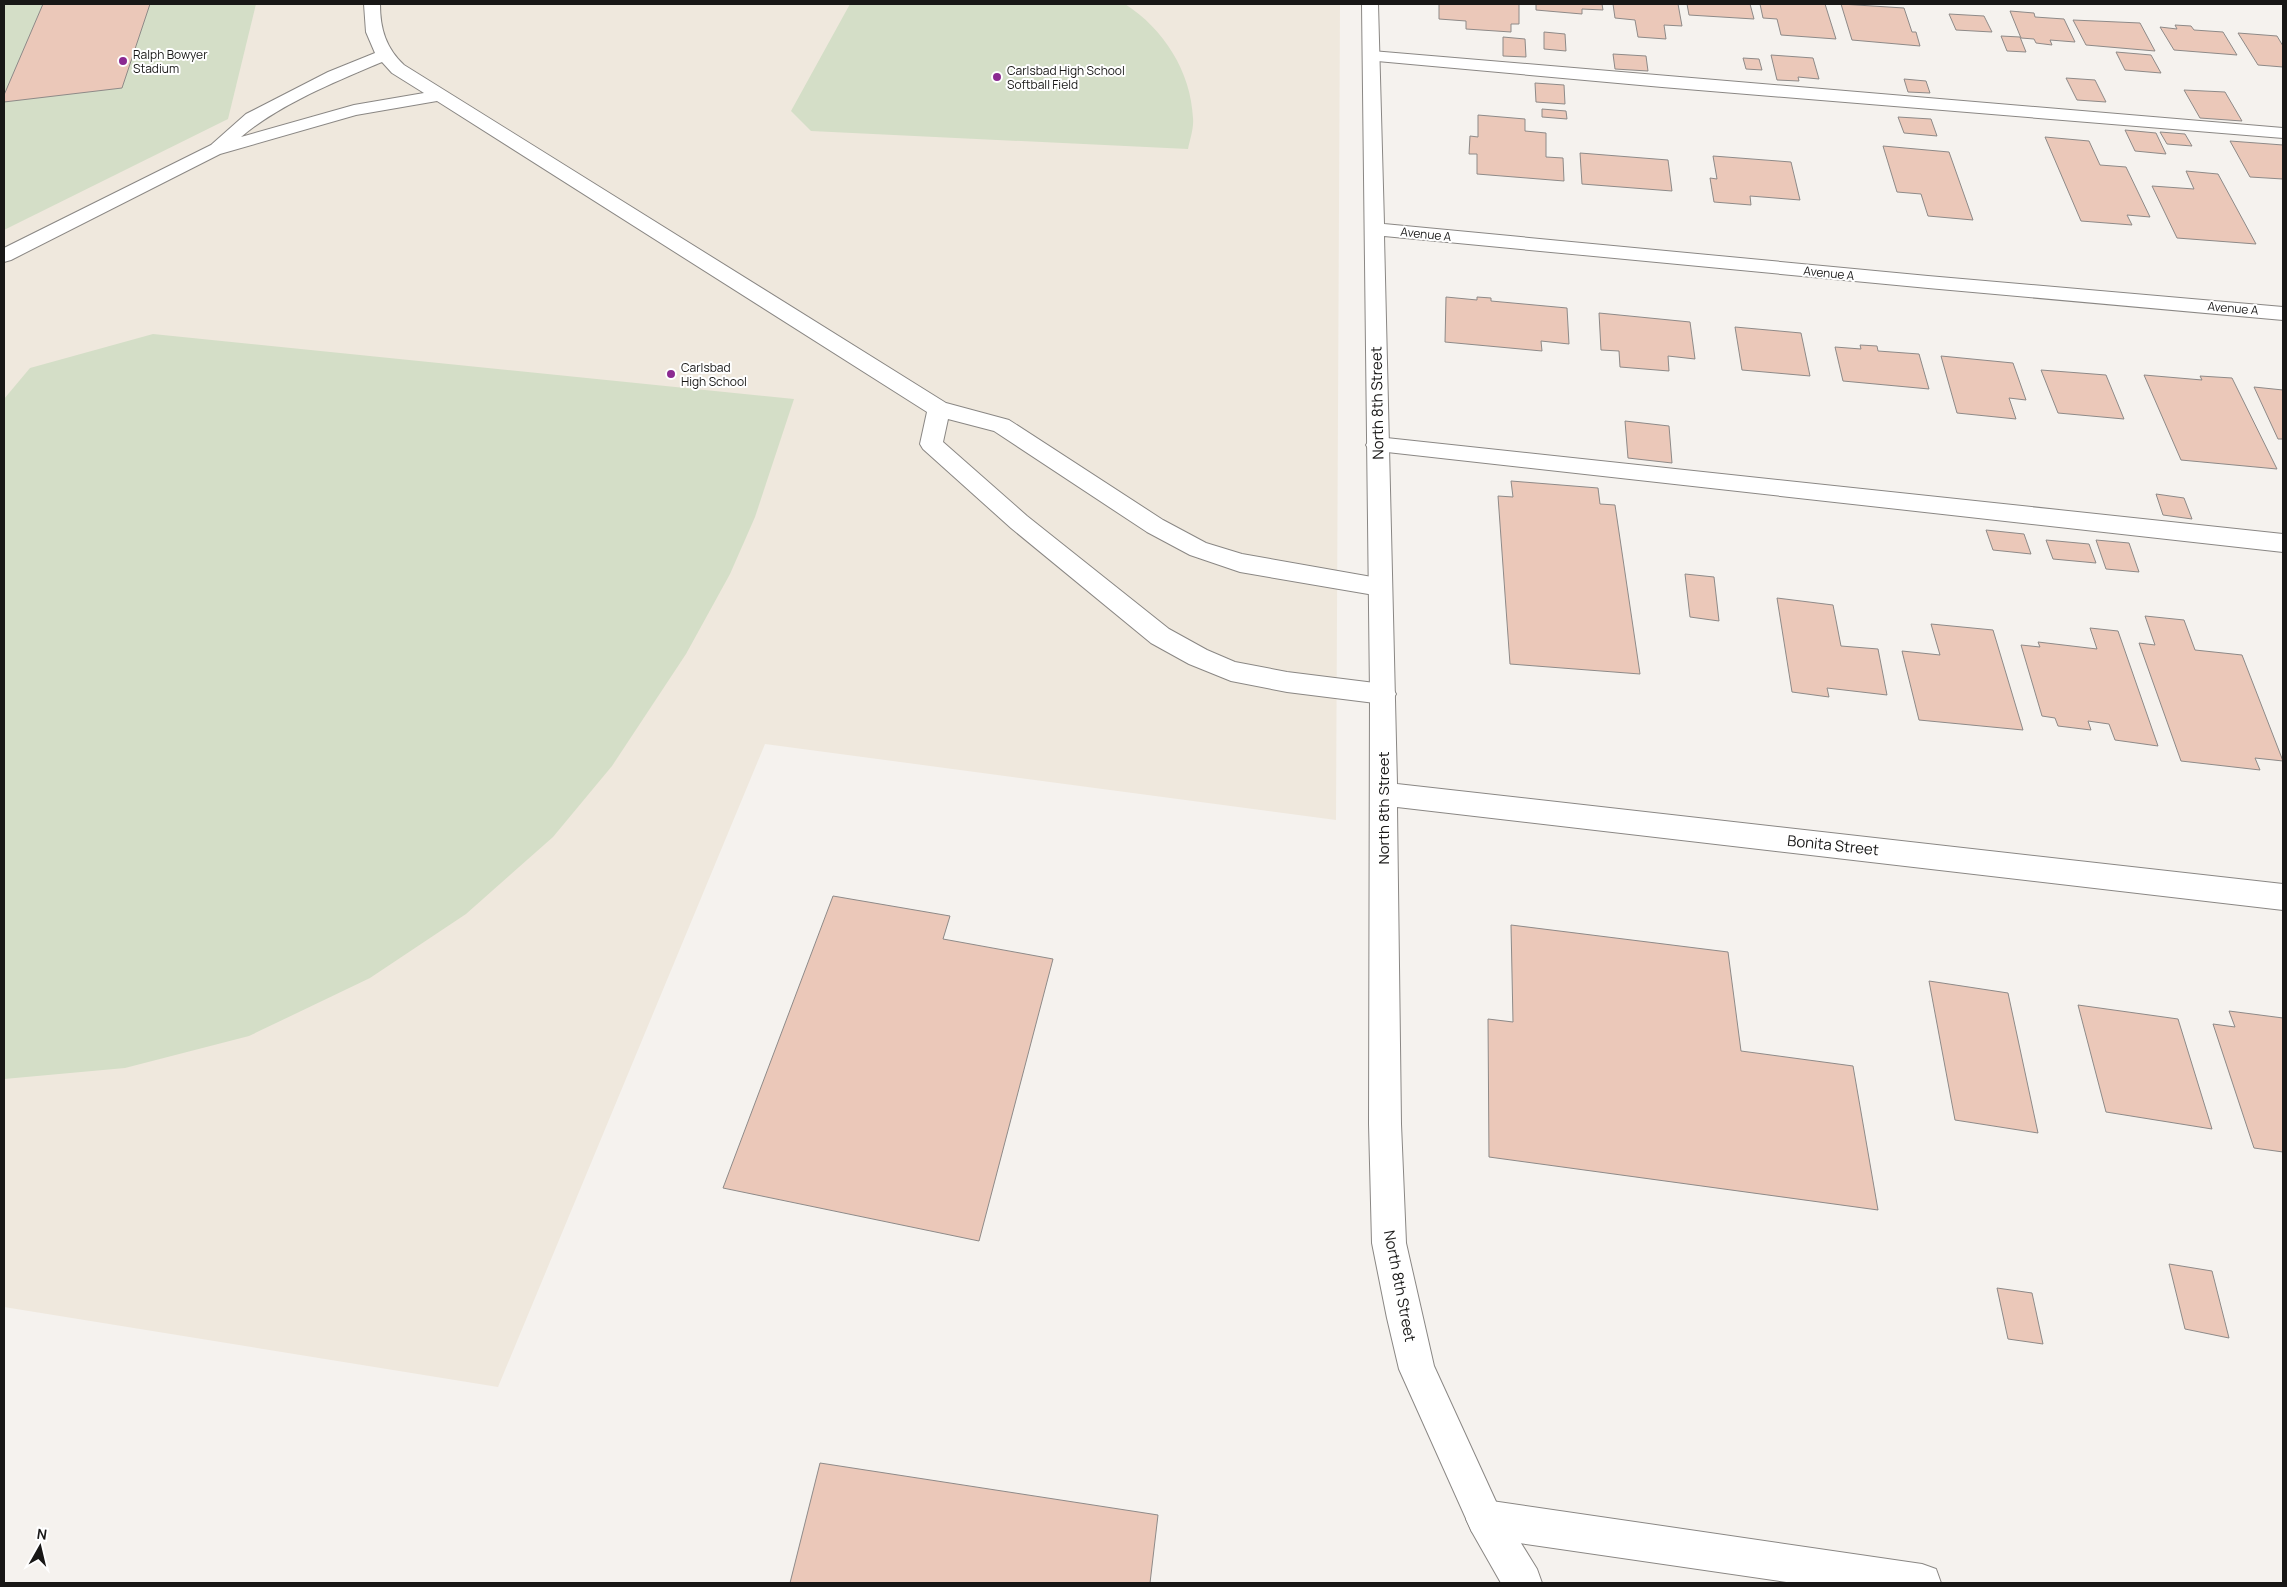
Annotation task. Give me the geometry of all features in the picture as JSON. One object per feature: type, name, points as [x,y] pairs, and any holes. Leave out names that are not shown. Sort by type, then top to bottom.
[{"type":"street","points":[[372,4],[374,34],[384,55],[398,68],[939,409],[1001,425],[1140,516],[1198,549],[1240,563],[1295,574],[1380,587]]},
{"type":"street","name":"North 8th Street","points":[[1370,4],[1376,229],[1383,694],[1385,1124],[1389,1243],[1404,1318],[1417,1369],[1484,1519],[1523,1583]]},
{"type":"street","points":[[214,150],[252,118],[334,76],[384,55]]},
{"type":"street","points":[[1372,56],[1728,88],[2283,133]]},
{"type":"street","points":[[4,256],[214,150],[354,110],[441,95]]},
{"type":"street","name":"Avenue A","points":[[1376,229],[1918,282],[2283,312]]},
{"type":"street","points":[[939,409],[931,444],[1019,522],[1160,636],[1198,657],[1231,671],[1287,682],[1383,694]]},
{"type":"street","points":[[1378,445],[2283,543]]},
{"type":"street","name":"Bonita Street","points":[[1383,794],[2283,897]]},
{"type":"street","points":[[1484,1519],[1922,1583]]},
{"type":"shaded area","name":"Carlsbad High School","points":[[4,4],[1340,4],[1336,820],[765,744],[498,1387],[4,1307]]},
{"type":"green space","name":"Ralph Bowyer Stadium","points":[[4,4],[256,4],[228,119],[4,230]]},
{"type":"green space","name":"Carlsbad High School Softball Field","points":[[850,4],[1125,4],[1152,26],[1173,53],[1181,68],[1187,84],[1193,118],[1188,149],[811,131],[791,111]]},
{"type":"green space","points":[[153,334],[794,399],[755,517],[730,574],[686,654],[612,766],[553,837],[466,914],[370,978],[249,1036],[125,1068],[4,1079],[4,399],[30,368]]},
{"type":"building","points":[[43,4],[150,4],[122,88],[4,102],[4,95]]},
{"type":"building","points":[[1439,4],[1519,4],[1519,24],[1511,24],[1511,32],[1466,29],[1466,21],[1439,19]]},
{"type":"building","points":[[1536,4],[1602,4],[1603,10],[1582,9],[1582,14],[1536,10]]},
{"type":"building","points":[[1613,4],[1678,4],[1682,26],[1664,25],[1666,39],[1638,37],[1635,20],[1615,18]]},
{"type":"building","points":[[1687,4],[1750,4],[1754,19],[1689,15]]},
{"type":"building","points":[[1760,4],[1825,4],[1836,39],[1781,35],[1777,19],[1763,18]]},
{"type":"building","points":[[1841,4],[1904,8],[1912,32],[1916,32],[1920,46],[1852,40]]},
{"type":"building","points":[[2010,11],[2034,13],[2035,17],[2064,19],[2075,42],[2050,40],[2052,45],[2036,43],[2034,39],[2021,38]]},
{"type":"building","points":[[1949,14],[1984,16],[1992,32],[1956,30]]},
{"type":"building","points":[[2073,20],[2140,23],[2155,51],[2086,45]]},
{"type":"building","points":[[2175,25],[2191,26],[2194,30],[2223,32],[2237,55],[2174,50],[2160,27],[2177,29]]},
{"type":"building","points":[[1544,32],[1565,34],[1566,51],[1544,49]]},
{"type":"building","points":[[2238,33],[2277,36],[2283,46],[2283,67],[2258,65]]},
{"type":"building","points":[[2001,36],[2020,37],[2026,52],[2007,51]]},
{"type":"building","points":[[1503,37],[1525,39],[1526,57],[1503,56]]},
{"type":"building","points":[[2116,52],[2151,55],[2161,73],[2125,70]]},
{"type":"building","points":[[1613,54],[1646,56],[1648,71],[1615,69]]},
{"type":"building","points":[[1771,55],[1813,58],[1819,79],[1798,77],[1799,81],[1777,80]]},
{"type":"building","points":[[1743,58],[1759,59],[1762,70],[1746,69]]},
{"type":"building","points":[[2066,78],[2095,80],[2106,102],[2077,100]]},
{"type":"building","points":[[1904,79],[1926,81],[1930,93],[1908,92]]},
{"type":"building","points":[[1535,83],[1564,85],[1565,104],[1536,102]]},
{"type":"building","points":[[2184,90],[2225,92],[2242,121],[2200,118]]},
{"type":"building","points":[[1542,109],[1566,111],[1567,119],[1542,117]]},
{"type":"building","points":[[1478,115],[1525,119],[1525,131],[1546,133],[1546,157],[1563,158],[1564,181],[1477,174],[1477,154],[1469,154],[1470,136],[1478,137]]},
{"type":"building","points":[[1898,117],[1931,119],[1937,136],[1904,133]]},
{"type":"building","points":[[2125,130],[2156,133],[2166,154],[2135,151]]},
{"type":"building","points":[[2160,132],[2185,134],[2192,146],[2167,144]]},
{"type":"building","points":[[2045,137],[2089,141],[2100,165],[2126,167],[2150,217],[2127,215],[2132,225],[2081,221]]},
{"type":"building","points":[[2230,141],[2283,145],[2283,179],[2250,177]]},
{"type":"building","points":[[1883,146],[1949,152],[1973,220],[1928,216],[1921,194],[1897,192]]},
{"type":"building","points":[[1580,153],[1668,160],[1672,191],[1582,184]]},
{"type":"building","points":[[1713,156],[1791,162],[1800,200],[1750,196],[1751,205],[1714,202],[1710,178],[1717,179]]},
{"type":"building","points":[[2186,171],[2218,174],[2256,244],[2177,238],[2152,186],[2194,189]]},
{"type":"building","points":[[1446,297],[1477,300],[1477,297],[1491,298],[1491,301],[1567,308],[1569,344],[1541,341],[1542,351],[1445,342]]},
{"type":"building","points":[[1599,313],[1690,322],[1695,359],[1668,356],[1669,371],[1620,367],[1619,351],[1601,350]]},
{"type":"building","points":[[1735,327],[1801,333],[1810,376],[1742,370]]},
{"type":"building","points":[[1860,345],[1877,346],[1878,351],[1919,354],[1929,389],[1843,381],[1835,347],[1861,349]]},
{"type":"building","points":[[1941,356],[2013,363],[2026,400],[2009,398],[2016,419],[1957,413]]},
{"type":"building","points":[[2041,370],[2106,375],[2124,419],[2058,413]]},
{"type":"building","points":[[2144,375],[2202,380],[2200,376],[2232,378],[2277,469],[2181,460]]},
{"type":"building","points":[[2254,387],[2283,390],[2283,439],[2278,439]]},
{"type":"building","points":[[1625,421],[1669,426],[1672,463],[1628,458]]},
{"type":"building","points":[[1511,481],[1598,488],[1600,504],[1615,505],[1640,674],[1510,664],[1498,496],[1513,497]]},
{"type":"building","points":[[2156,494],[2184,498],[2192,519],[2163,515]]},
{"type":"building","points":[[1986,530],[2024,534],[2031,554],[1993,550]]},
{"type":"building","points":[[2046,540],[2089,544],[2096,563],[2053,559]]},
{"type":"building","points":[[2096,540],[2129,543],[2139,572],[2106,569]]},
{"type":"building","points":[[1685,574],[1714,577],[1719,621],[1690,617]]},
{"type":"building","points":[[1777,598],[1833,605],[1841,646],[1878,649],[1887,695],[1827,688],[1829,697],[1792,692]]},
{"type":"building","points":[[2145,616],[2184,620],[2195,650],[2242,655],[2283,761],[2255,758],[2260,770],[2181,761],[2139,643],[2155,645]]},
{"type":"building","points":[[1931,624],[1993,630],[2023,730],[1919,720],[1902,651],[1940,655]]},
{"type":"building","points":[[2090,628],[2118,631],[2158,746],[2115,740],[2109,724],[2088,721],[2091,730],[2058,726],[2055,718],[2042,716],[2021,645],[2040,647],[2038,642],[2097,649]]},
{"type":"building","points":[[833,896],[950,916],[943,939],[1053,959],[979,1241],[723,1188]]},
{"type":"building","points":[[1511,925],[1728,952],[1741,1051],[1853,1066],[1878,1210],[1489,1157],[1488,1019],[1513,1022]]},
{"type":"building","points":[[1929,981],[2008,993],[2038,1133],[1955,1120]]},
{"type":"building","points":[[2078,1005],[2178,1019],[2212,1129],[2106,1112]]},
{"type":"building","points":[[2229,1011],[2283,1018],[2283,1152],[2254,1148],[2213,1024],[2235,1027]]},
{"type":"building","points":[[2169,1264],[2212,1271],[2229,1338],[2185,1329]]},
{"type":"building","points":[[1997,1288],[2032,1293],[2043,1344],[2008,1339]]},
{"type":"building","points":[[820,1463],[1158,1515],[1150,1583],[790,1583]]},
{"type":"place","name":"Ralph Bowyer Stadium","points":[[123,61]]},
{"type":"place","name":"Carlsbad High School Softball Field","points":[[997,77]]},
{"type":"place","name":"Carlsbad High School","points":[[671,374]]}]
